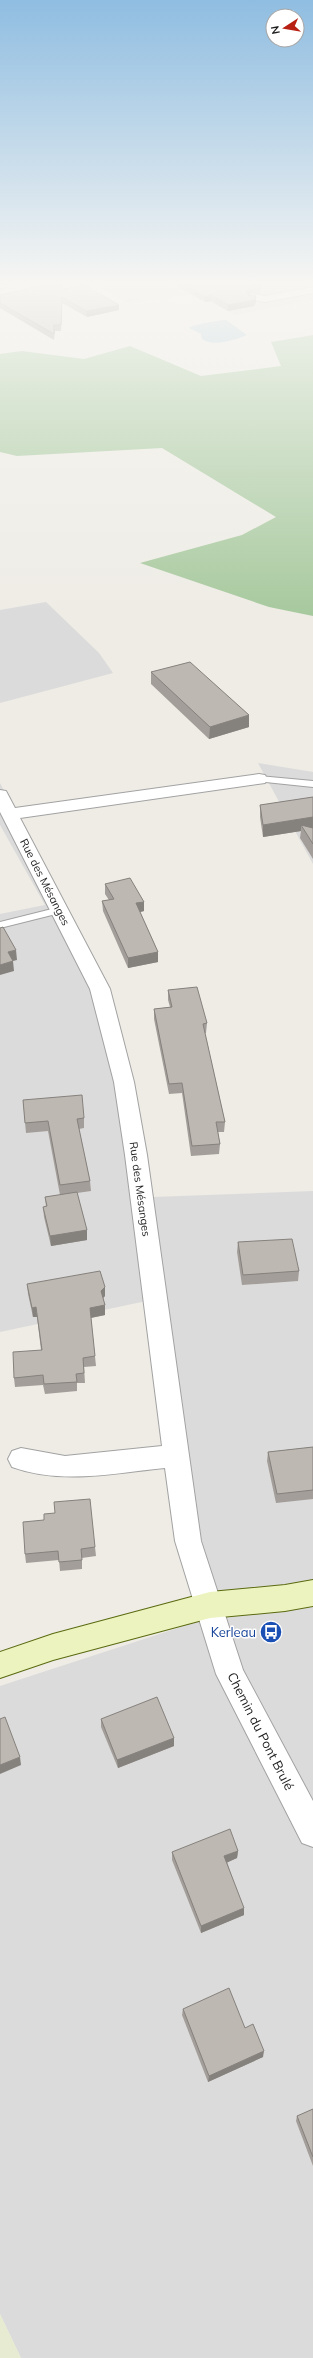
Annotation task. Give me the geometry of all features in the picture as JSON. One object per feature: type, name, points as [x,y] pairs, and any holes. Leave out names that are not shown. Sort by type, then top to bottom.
[{"type":"street","points":[[11,814],[259,779]]},
{"type":"street","name":"Rue des Mésanges","points":[[0,795],[100,989],[124,1082],[137,1163],[188,1541],[210,1605]]},
{"type":"street","points":[[21,1459],[65,1467],[176,1456]]},
{"type":"street","points":[[0,1665],[53,1647],[210,1605],[285,1598],[313,1593]]},
{"type":"street","name":"Chemin du Pont Brulé","points":[[210,1605],[230,1674],[313,1832]]},
{"type":"lane","points":[[259,779],[313,784]]},
{"type":"lane","points":[[0,925],[60,910]]},
{"type":"shaded area","points":[[46,602],[99,653],[113,673],[0,703],[0,610]]},
{"type":"shaded area","points":[[258,763],[313,772],[313,864]]},
{"type":"shaded area","points":[[0,783],[111,992],[153,1197],[313,1191],[313,2358],[21,2358],[0,2314],[0,1686],[184,1626],[203,1594],[151,1300],[0,1332],[0,914],[45,905],[0,825]]},
{"type":"green space","points":[[0,395],[313,395],[313,616],[269,607],[140,563],[242,535],[276,517],[162,448],[17,456],[0,452]]},
{"type":"green space","points":[[0,2314],[21,2358],[0,2358]]},
{"type":"building","points":[[190,662],[249,715],[210,727],[151,672]]},
{"type":"building","points":[[313,797],[313,817],[263,825],[260,805]]},
{"type":"building","points":[[301,825],[313,828],[313,844]]},
{"type":"building","points":[[130,878],[144,902],[136,903],[158,952],[128,958],[102,901],[114,899],[105,884]]},
{"type":"building","points":[[3,927],[16,950],[8,952],[13,961],[0,965],[0,928]]},
{"type":"building","points":[[197,987],[207,1023],[203,1024],[225,1122],[216,1122],[220,1144],[192,1146],[182,1083],[169,1084],[154,1009],[172,1007],[168,990]]},
{"type":"building","points":[[82,1095],[84,1118],[77,1119],[90,1181],[60,1185],[48,1121],[25,1123],[23,1100]]},
{"type":"building","points":[[77,1192],[87,1230],[50,1236],[43,1207],[47,1206],[45,1197]]},
{"type":"building","points":[[292,1239],[299,1271],[243,1275],[238,1242]]},
{"type":"building","points":[[100,1271],[105,1287],[101,1291],[105,1305],[90,1308],[95,1356],[83,1358],[84,1373],[76,1374],[77,1382],[44,1384],[43,1375],[14,1378],[13,1352],[42,1350],[36,1307],[32,1308],[27,1284]]},
{"type":"building","points":[[313,1447],[313,1490],[277,1494],[268,1452]]},
{"type":"building","points":[[90,1499],[95,1547],[81,1549],[82,1560],[59,1562],[58,1551],[25,1554],[23,1522],[44,1520],[44,1514],[55,1513],[54,1502]]},
{"type":"building","points":[[157,1697],[174,1738],[117,1760],[101,1719]]},
{"type":"building","points":[[5,1717],[20,1757],[0,1765],[0,1719]]},
{"type":"building","points":[[230,1829],[238,1851],[224,1856],[244,1908],[201,1926],[172,1852]]},
{"type":"building","points":[[229,1988],[245,2028],[253,2024],[264,2051],[209,2076],[183,2009]]},
{"type":"building","points":[[313,2109],[313,2157],[297,2116]]},
{"type":"place","name":"Kerleau","points":[[271,1632]]}]
